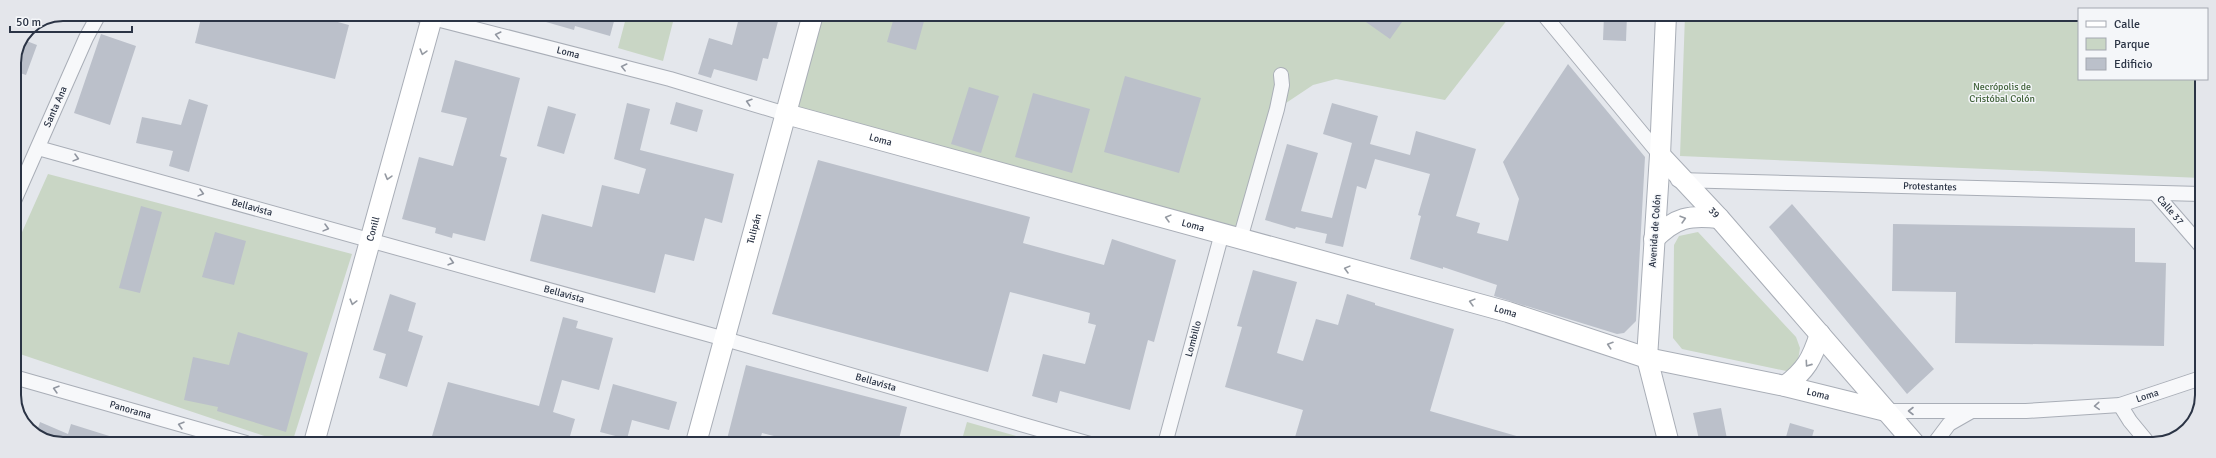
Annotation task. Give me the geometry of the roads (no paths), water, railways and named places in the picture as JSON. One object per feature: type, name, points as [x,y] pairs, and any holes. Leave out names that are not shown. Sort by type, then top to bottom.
[{"type":"street","name":"Santa Ana","points":[[21,186],[86,38],[95,21]]},
{"type":"street","name":"Conill","points":[[316,437],[370,240],[426,21]]},
{"type":"street","name":"Loma","points":[[446,21],[670,79],[786,114],[1508,312],[1647,358],[1785,386],[1886,411],[2026,411],[2120,405],[2195,380]]},
{"type":"street","name":"Tulipán","points":[[698,437],[812,21]]},
{"type":"street","name":"39","points":[[1549,21],[1660,155],[1719,218],[1909,437]]},
{"type":"street","name":"Avenida de Colón","points":[[1666,21],[1660,155],[1647,358],[1667,437]]},
{"type":"street","name":"Lombillo","points":[[1167,437],[1231,236],[1277,109],[1282,85],[1281,75]]},
{"type":"street","name":"Bellavista","points":[[38,148],[725,339],[1066,437]]},
{"type":"street","name":"Protestantes","points":[[1658,180],[2195,194]]},
{"type":"street","name":"Calle 37","points":[[2155,193],[2195,239]]},
{"type":"street","points":[[1654,239],[1667,226],[1679,220],[1695,216],[1719,218]]},
{"type":"street","points":[[1785,386],[1801,373],[1811,360],[1820,334]]},
{"type":"street","name":"Panorama","points":[[21,379],[225,437]]},
{"type":"street","points":[[2120,405],[2130,421],[2143,437]]},
{"type":"street","name":"Loma","points":[[1939,437],[1949,424],[1972,411]]},
{"type":"park label","name":"Necrópolis de Cristóbal Colón","points":[[2002,92]]}]
